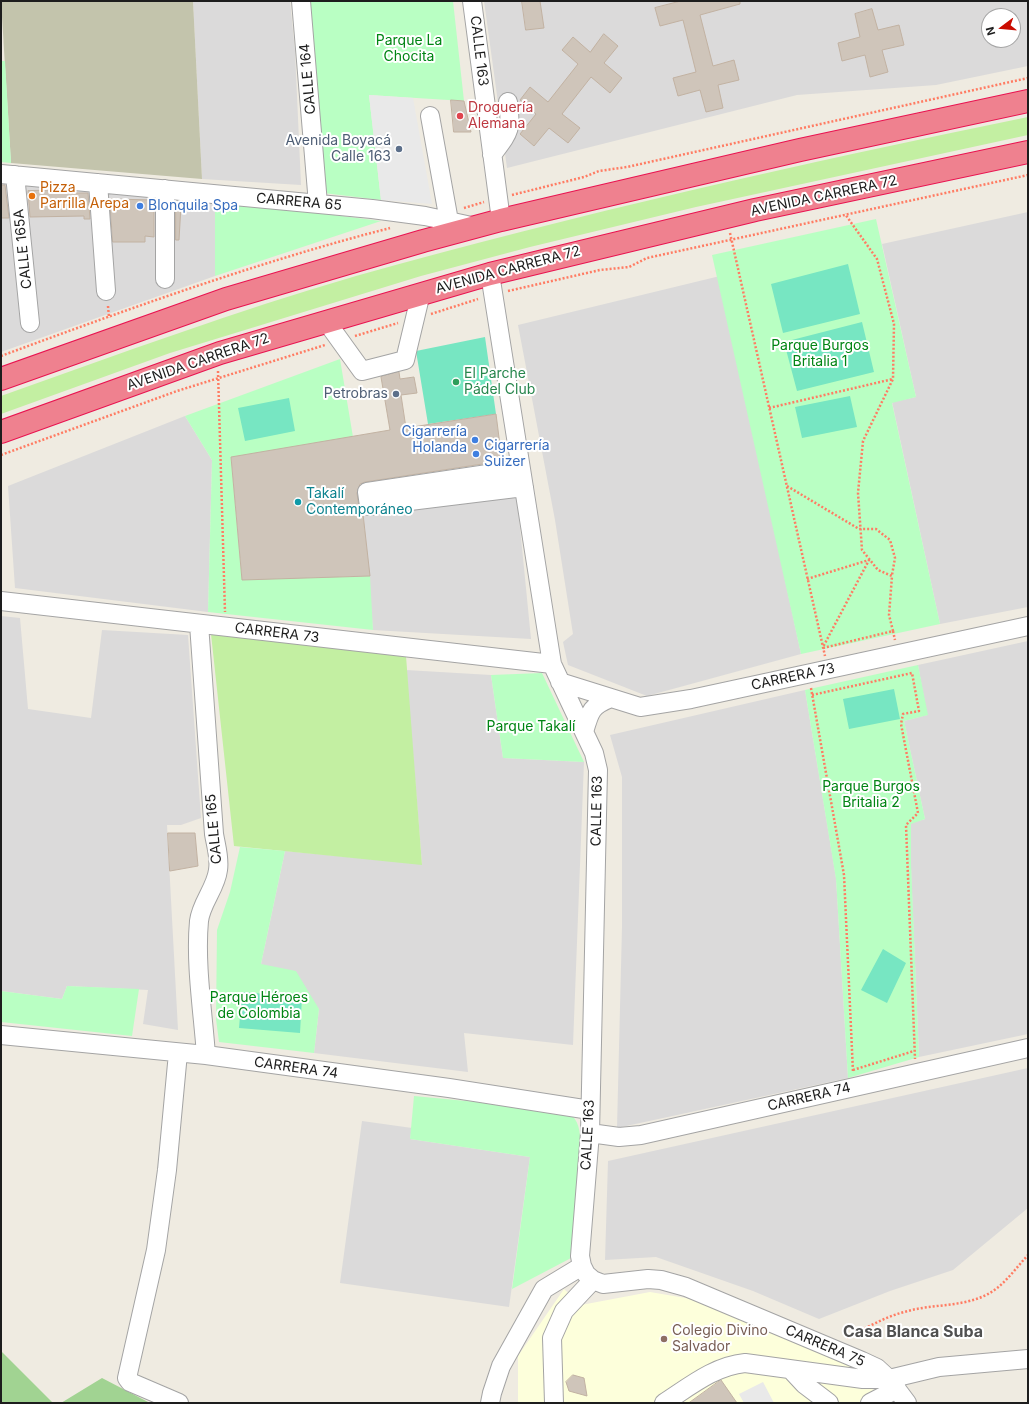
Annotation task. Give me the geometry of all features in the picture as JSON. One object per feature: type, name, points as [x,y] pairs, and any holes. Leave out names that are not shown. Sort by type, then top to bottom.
[{"type":"highway","points":[[1,379],[226,299],[501,220],[800,150],[1028,101]]},
{"type":"highway","name":"AVENIDA CARRERA 72","points":[[1,432],[218,354],[421,293],[490,274],[726,217],[1028,152]]},
{"type":"street","name":"CALLE 164","points":[[301,1],[318,204]]},
{"type":"street","name":"CALLE 163","points":[[472,1],[501,220]]},
{"type":"street","points":[[492,155],[506,135],[511,123],[508,102]]},
{"type":"street","points":[[430,116],[449,221]]},
{"type":"street","name":"CARRERA 65","points":[[8,174],[318,204],[424,211],[449,221],[476,227]]},
{"type":"street","name":"CALLE 165A","points":[[8,174],[30,323]]},
{"type":"street","points":[[98,183],[106,291]]},
{"type":"street","points":[[165,189],[165,279]]},
{"type":"street","name":"CALLE 163","points":[[490,274],[552,664],[594,753],[599,785],[591,1013],[590,1133],[580,1256],[582,1266]]},
{"type":"street","points":[[326,321],[362,371],[405,360],[421,293]]},
{"type":"street","points":[[521,469],[481,484],[369,506],[367,492],[481,484],[524,487]]},
{"type":"street","name":"CARRERA 73","points":[[1,601],[552,664]]},
{"type":"street","name":"CALLE 165","points":[[199,624],[214,834],[219,858],[216,880],[199,919],[198,940],[206,1055]]},
{"type":"street","name":"CARRERA 73","points":[[560,682],[640,707],[692,699],[1028,626]]},
{"type":"street","points":[[584,732],[592,710],[600,702],[611,698]]},
{"type":"street","name":"CARRERA 74","points":[[1,1035],[206,1055],[449,1088],[590,1110]]},
{"type":"street","name":"CARRERA 74","points":[[590,1133],[619,1137],[641,1135],[853,1079],[915,1074],[1028,1048]]},
{"type":"street","points":[[178,1053],[167,1170],[156,1250],[127,1379],[179,1403]]},
{"type":"street","points":[[490,1403],[501,1366],[544,1289],[582,1266],[586,1274],[593,1280],[564,1311],[552,1338],[554,1403]]},
{"type":"street","name":"CARRERA 75","points":[[593,1280],[602,1284],[648,1279],[661,1280],[686,1287],[877,1368],[897,1390]]},
{"type":"street","points":[[870,1403],[939,1367],[1028,1359]]},
{"type":"street","points":[[664,1403],[714,1371],[735,1364],[745,1363],[856,1379],[897,1390]]},
{"type":"street","points":[[791,1370],[804,1384],[829,1403]]},
{"type":"path","points":[[845,214],[877,259],[894,324],[893,379],[863,441],[858,493],[859,529],[862,550],[878,570],[892,576]]},
{"type":"path","points":[[726,217],[828,670]]},
{"type":"path","points":[[218,354],[226,627]]},
{"type":"path","points":[[769,408],[893,379]]},
{"type":"path","points":[[786,486],[859,529],[876,530],[890,540],[896,558],[892,576],[889,615],[893,631],[823,648]]},
{"type":"path","points":[[807,579],[869,560]]},
{"type":"path","points":[[823,648],[869,560]]},
{"type":"path","points":[[812,695],[912,673],[919,710],[903,714],[901,724],[918,813],[906,825],[915,1074]]},
{"type":"path","points":[[808,674],[844,876],[853,1079],[914,1051]]},
{"type":"path","points":[[830,1347],[890,1317],[907,1311],[974,1300],[987,1295],[1000,1286],[1028,1255]]},
{"type":"shaded area","points":[[1,1],[193,1],[202,179],[11,163]]},
{"type":"shaded area","points":[[193,1],[290,1],[295,51],[301,185],[202,179]]},
{"type":"shaded area","points":[[484,1],[1028,1],[1028,66],[936,85],[797,95],[507,168]]},
{"type":"shaded area","name":"Avenida Boyacá Calle 163","points":[[369,95],[413,98],[432,204],[381,200]]},
{"type":"shaded area","points":[[1,181],[215,200],[215,276],[1,352]]},
{"type":"shaded area","points":[[1028,212],[1028,607],[940,624],[892,402],[916,397],[882,244]]},
{"type":"shaded area","points":[[720,276],[801,654],[647,696],[568,665],[563,642],[573,634],[555,520],[518,325]]},
{"type":"shaded area","points":[[185,416],[212,460],[208,612],[15,588],[8,486]]},
{"type":"shaded area","points":[[517,497],[531,639],[373,630],[363,516]]},
{"type":"shaded area","points":[[1,616],[20,618],[28,709],[91,718],[102,630],[188,635],[201,818],[181,825],[167,825],[178,1030],[143,1024],[148,990],[67,986],[62,999],[1,991]]},
{"type":"shaded area","points":[[1028,641],[1028,1034],[919,1057],[911,869],[911,823],[925,819],[904,721],[927,715],[918,665]]},
{"type":"shaded area","points":[[406,670],[491,675],[503,758],[584,762],[573,1045],[464,1033],[468,1072],[314,1053],[319,1009],[261,964],[285,851],[422,864]]},
{"type":"shaded area","points":[[805,690],[836,878],[848,1078],[617,1128],[622,927],[622,777],[610,735]]},
{"type":"shaded area","points":[[1028,1068],[1028,1208],[953,1270],[890,1291],[819,1319],[753,1291],[656,1257],[605,1260],[608,1161]]},
{"type":"shaded area","points":[[362,1121],[412,1128],[410,1139],[530,1157],[509,1307],[340,1283]]},
{"type":"shaded area","name":"Colegio Divino Salvador","points":[[564,1289],[581,1305],[650,1292],[709,1302],[864,1369],[863,1379],[885,1403],[518,1403],[518,1356]]},
{"type":"shaded area","points":[[763,1382],[774,1403],[744,1403],[739,1394]]},
{"type":"green space","name":"Parque La Chocita","points":[[308,1],[453,1],[464,101],[369,95],[381,200],[323,193]]},
{"type":"green space","points":[[1,61],[5,61],[11,163],[1,162]]},
{"type":"green space","points":[[1028,117],[1028,135],[696,207],[530,247],[421,276],[170,353],[1,414],[1,396],[222,318],[311,289],[523,231],[690,190]]},
{"type":"green space","points":[[215,200],[381,221],[215,276]]},
{"type":"green space","name":"Parque Burgos Britalia 1","points":[[876,219],[916,397],[892,403],[940,624],[801,654],[712,255]]},
{"type":"green space","points":[[848,264],[860,314],[783,333],[771,284]]},
{"type":"green space","points":[[862,322],[874,372],[797,391],[784,342]]},
{"type":"green space","name":"El Parche Pádel Club","points":[[485,337],[496,414],[428,424],[416,351]]},
{"type":"green space","points":[[340,359],[353,437],[231,458],[242,579],[370,576],[373,630],[208,612],[212,460],[185,416]]},
{"type":"green space","points":[[850,396],[857,427],[802,438],[795,407]]},
{"type":"green space","points":[[289,398],[295,431],[245,441],[238,408]]},
{"type":"green space","points":[[211,634],[406,656],[422,865],[234,846]]},
{"type":"green space","name":"Parque Burgos Britalia 2","points":[[918,665],[928,715],[904,721],[925,819],[911,824],[911,863],[919,1057],[848,1078],[836,879],[805,690]]},
{"type":"green space","name":"Parque Takalí","points":[[542,673],[584,762],[503,758],[491,675]]},
{"type":"green space","points":[[894,689],[900,719],[849,729],[843,699]]},
{"type":"green space","name":"Parque Héroes de Colombia","points":[[240,847],[285,851],[261,964],[296,971],[319,1009],[314,1053],[219,1042],[216,1019],[217,930],[230,892]]},
{"type":"green space","points":[[883,949],[906,963],[887,1003],[861,990]]},
{"type":"green space","points":[[67,986],[139,989],[132,1036],[1,1022],[1,991],[62,999]]},
{"type":"green space","points":[[242,992],[302,997],[300,1033],[239,1028]]},
{"type":"green space","points":[[414,1096],[560,1110],[569,1113],[575,1119],[580,1136],[573,1257],[512,1289],[530,1157],[410,1139]]},
{"type":"green space","points":[[1,1351],[53,1403],[1,1403]]},
{"type":"green space","points":[[102,1378],[150,1403],[61,1403]]},
{"type":"building","points":[[522,1],[540,1],[544,28],[526,30]]},
{"type":"building","points":[[681,1],[740,1],[740,4],[700,15],[713,66],[734,60],[739,80],[718,85],[723,108],[706,112],[700,90],[678,96],[673,78],[696,72],[683,20],[660,26],[655,8]]},
{"type":"building","points":[[872,9],[878,30],[899,25],[904,45],[882,50],[888,72],[870,77],[865,55],[842,61],[838,43],[860,37],[855,14]]},
{"type":"building","points":[[604,34],[618,46],[604,63],[622,78],[610,93],[591,77],[562,114],[580,128],[568,143],[549,128],[534,146],[520,134],[536,114],[520,100],[530,87],[548,102],[578,64],[562,50],[573,37],[590,52]]},
{"type":"building","name":"Droguería Alemana","points":[[451,100],[464,101],[471,132],[454,132]]},
{"type":"building","points":[[1,185],[5,185],[9,218],[1,218]]},
{"type":"building","points":[[28,191],[67,191],[67,193],[88,193],[90,219],[84,219],[84,216],[30,217]]},
{"type":"building","points":[[110,199],[154,200],[154,237],[145,236],[145,242],[113,242]]},
{"type":"building","points":[[176,205],[181,205],[179,240],[176,240]]},
{"type":"building","name":"Takalí Contemporáneo","points":[[399,372],[400,379],[414,377],[417,393],[401,395],[406,428],[496,414],[502,461],[360,484],[357,493],[359,508],[363,514],[370,576],[242,580],[231,457],[390,430],[381,377]]},
{"type":"building","points":[[168,833],[195,833],[198,866],[170,871]]},
{"type":"building","points":[[573,1375],[584,1378],[587,1396],[569,1391],[566,1382]]},
{"type":"building","points":[[721,1380],[737,1403],[689,1403]]},
{"type":"place","name":"Droguería Alemana","points":[[460,116]]},
{"type":"place","name":"Avenida Boyacá Calle 163","points":[[399,149]]},
{"type":"place","name":"Pizza Parrilla Arepa","points":[[32,196]]},
{"type":"place","name":"Blonquila Spa","points":[[140,206]]},
{"type":"place","name":"El Parche Pádel Club","points":[[456,382]]},
{"type":"place","name":"Petrobras","points":[[396,394]]},
{"type":"place","name":"Cigarrería Holanda","points":[[475,440]]},
{"type":"place","name":"Cigarrería Suizer","points":[[476,454]]},
{"type":"place","name":"Takalí Contemporáneo","points":[[298,502]]},
{"type":"place","name":"Colegio Divino Salvador","points":[[664,1339]]},
{"type":"district","name":"Casa Blanca Suba","points":[[913,1332]]}]
